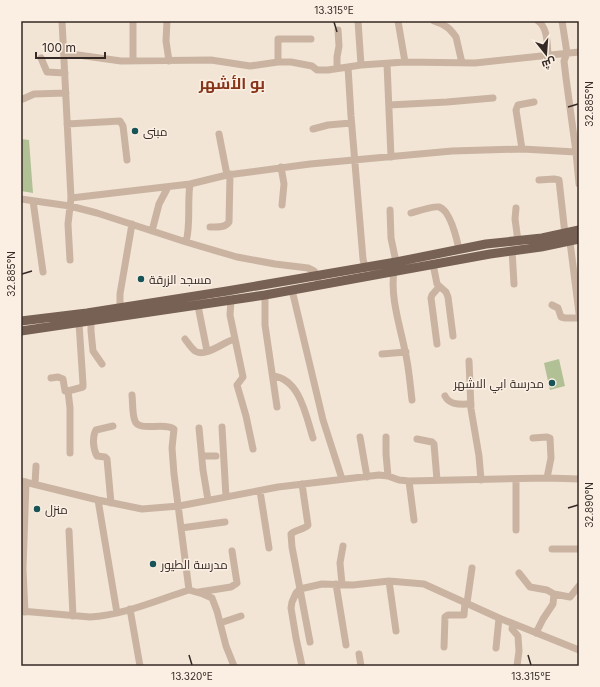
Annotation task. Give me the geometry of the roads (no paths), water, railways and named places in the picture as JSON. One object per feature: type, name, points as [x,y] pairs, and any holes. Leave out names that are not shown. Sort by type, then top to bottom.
[{"type":"main road","points":[[21,331],[265,295],[292,290],[319,280],[365,268],[433,264],[512,250],[541,247],[571,238],[579,230]]},
{"type":"main road","points":[[21,322],[319,280],[395,267],[459,249],[518,241],[571,238]]},
{"type":"street","points":[[62,21],[71,198],[68,224],[70,260]]},
{"type":"street","points":[[132,60],[134,21]]},
{"type":"street","points":[[167,21],[166,41],[169,61]]},
{"type":"street","points":[[358,21],[360,65]]},
{"type":"street","points":[[398,21],[405,62]]},
{"type":"street","points":[[434,21],[445,25],[456,37],[462,63]]},
{"type":"street","points":[[538,21],[545,30],[548,55]]},
{"type":"street","points":[[562,21],[567,53],[564,61],[566,78],[578,152],[579,184]]},
{"type":"street","points":[[337,68],[339,46],[338,30]]},
{"type":"street","points":[[278,62],[278,40],[311,39]]},
{"type":"street","points":[[64,53],[121,61],[211,60],[250,66],[278,62],[312,66],[317,70],[328,70],[360,65],[405,62],[475,63],[579,52]]},
{"type":"street","points":[[41,58],[47,72],[65,73]]},
{"type":"street","points":[[387,64],[391,157]]},
{"type":"street","points":[[348,67],[351,123],[365,268]]},
{"type":"street","points":[[23,100],[34,94],[66,93]]},
{"type":"street","points":[[389,105],[493,98]]},
{"type":"street","points":[[522,149],[516,110],[518,105],[534,102]]},
{"type":"street","points":[[67,124],[120,120],[123,126],[127,160]]},
{"type":"street","points":[[313,129],[328,125],[351,123]]},
{"type":"street","points":[[210,227],[223,227],[228,225],[229,222],[229,174],[219,134]]},
{"type":"street","points":[[71,198],[190,184],[229,174],[282,167],[452,151],[522,149],[578,152]]},
{"type":"street","points":[[282,167],[284,188],[282,204]]},
{"type":"street","points":[[539,180],[559,180],[571,238],[579,313]]},
{"type":"street","points":[[186,242],[189,231],[188,199],[190,184]]},
{"type":"street","points":[[152,231],[159,204],[168,187]]},
{"type":"street","points":[[21,200],[70,206],[237,257],[308,268],[314,271],[319,280]]},
{"type":"street","points":[[33,201],[43,272]]},
{"type":"street","points":[[411,213],[437,207],[443,209],[453,226],[459,249]]},
{"type":"street","points":[[516,208],[515,219],[518,241]]},
{"type":"street","points":[[390,210],[391,238],[395,267],[392,281],[406,352],[412,400]]},
{"type":"street","points":[[120,308],[120,294],[132,224]]},
{"type":"street","points":[[512,250],[514,284]]},
{"type":"street","points":[[433,264],[436,282],[439,287],[446,292],[448,297],[453,336]]},
{"type":"street","points":[[437,344],[432,294],[439,287]]},
{"type":"street","points":[[292,290],[323,420],[342,479]]},
{"type":"street","points":[[265,295],[265,325],[277,408]]},
{"type":"street","points":[[231,300],[230,315],[243,377],[237,385],[246,416],[253,449]]},
{"type":"street","points":[[552,305],[558,308],[561,317],[579,318]]},
{"type":"street","points":[[198,306],[207,352]]},
{"type":"street","points":[[91,321],[93,351],[102,364]]},
{"type":"street","points":[[51,378],[58,377],[63,379],[65,391],[83,387],[79,323]]},
{"type":"street","points":[[185,339],[195,351],[201,353],[216,349],[224,343],[234,339]]},
{"type":"street","points":[[382,354],[406,352]]},
{"type":"street","points":[[468,361],[471,404],[481,480]]},
{"type":"street","points":[[273,376],[285,379],[294,389],[304,408],[313,438]]},
{"type":"street","points":[[68,391],[70,408],[70,453]]},
{"type":"street","points":[[132,395],[135,421],[137,425],[141,427],[164,425],[174,429],[172,448],[189,590]]},
{"type":"street","points":[[445,396],[448,401],[453,404],[471,404]]},
{"type":"street","points":[[111,503],[108,459],[97,456],[95,453],[93,437],[96,430],[113,426]]},
{"type":"street","points":[[222,426],[226,497]]},
{"type":"street","points":[[199,428],[208,500]]},
{"type":"street","points":[[360,437],[367,477]]},
{"type":"street","points":[[386,437],[388,476]]},
{"type":"street","points":[[533,438],[550,438],[551,458],[547,478]]},
{"type":"street","points":[[417,439],[432,442],[434,444],[437,480]]},
{"type":"street","points":[[202,456],[216,456]]},
{"type":"street","points":[[35,484],[36,466]]},
{"type":"street","points":[[234,666],[226,646],[212,598],[189,590],[117,613],[100,616],[73,616],[23,611],[23,481],[98,500],[142,509],[179,506],[302,484],[367,477],[388,476],[399,480],[408,481],[547,478],[579,479]]},
{"type":"street","points":[[516,479],[516,530]]},
{"type":"street","points":[[408,481],[414,520]]},
{"type":"street","points":[[302,484],[308,525],[307,527],[293,531],[291,534],[310,642]]},
{"type":"street","points":[[260,491],[269,548]]},
{"type":"street","points":[[98,500],[117,613]]},
{"type":"street","points":[[181,528],[225,522]]},
{"type":"street","points":[[69,532],[73,616]]},
{"type":"street","points":[[343,546],[340,563],[339,584],[346,645]]},
{"type":"street","points":[[552,549],[579,549]]},
{"type":"street","points":[[197,593],[231,587],[237,583],[232,551]]},
{"type":"street","points":[[444,648],[445,617],[448,615],[464,615],[472,568]]},
{"type":"street","points":[[519,573],[530,587],[547,590],[554,594],[570,597],[579,586]]},
{"type":"street","points":[[302,666],[291,608],[293,599],[300,589],[322,584],[353,585],[389,581],[424,584],[513,624],[579,650]]},
{"type":"street","points":[[389,581],[396,631]]},
{"type":"street","points":[[536,633],[553,604],[554,594]]},
{"type":"street","points":[[130,609],[140,666]]},
{"type":"street","points":[[220,623],[241,616]]},
{"type":"street","points":[[496,648],[499,618]]},
{"type":"street","points":[[513,624],[512,629],[518,636],[519,652],[517,666]]},
{"type":"street","points":[[359,654],[361,666]]},
{"type":"place","name":"مبنى","points":[[135,131]]},
{"type":"place","name":"مسجد الزرقة","points":[[141,279]]},
{"type":"place","name":"مدرسة ابي الاشهر","points":[[552,383]]},
{"type":"place","name":"منزل","points":[[37,509]]},
{"type":"place","name":"مدرسة الطيور","points":[[153,564]]},
{"type":"district","name":"بو الأشهر","points":[[232,83]]}]
